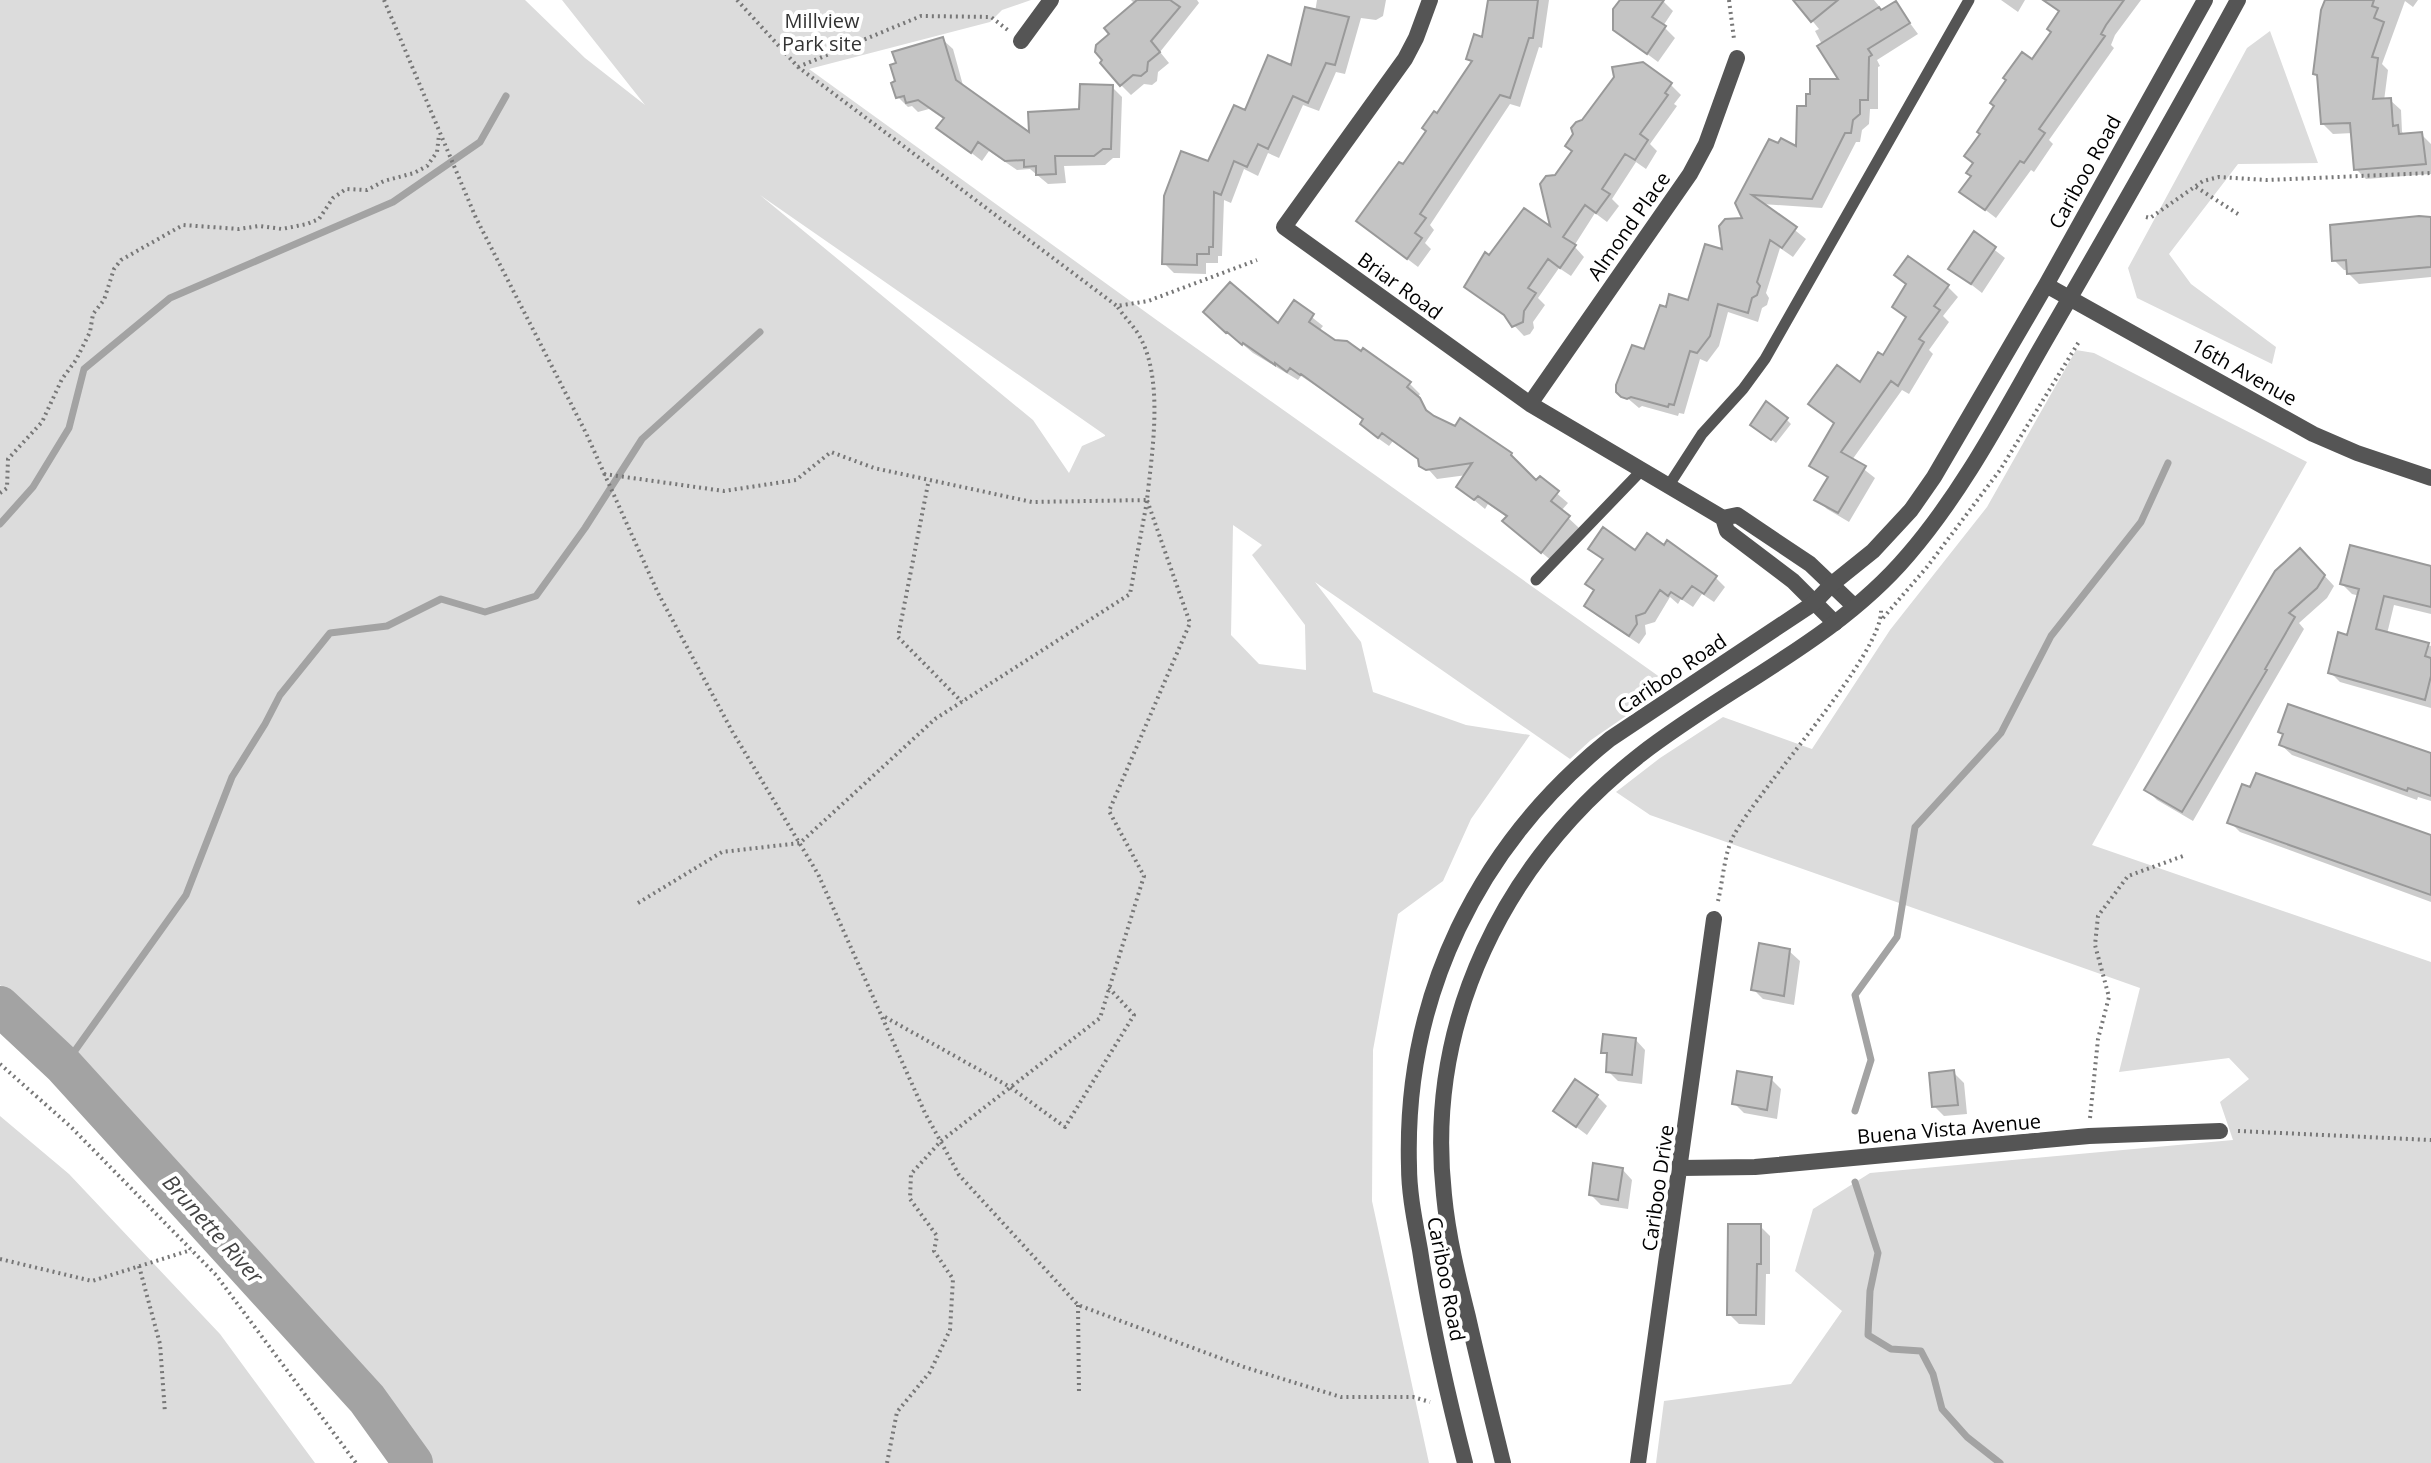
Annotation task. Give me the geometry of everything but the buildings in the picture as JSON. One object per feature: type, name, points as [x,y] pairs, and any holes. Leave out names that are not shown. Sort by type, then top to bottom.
[{"type":"street","points":[[1021,41],[1051,0]]},
{"type":"street","name":"Briar Road","points":[[1430,0],[1405,59],[1284,227],[1530,404],[1723,518],[1727,531],[1793,581],[1835,623]]},
{"type":"street","name":"Cariboo Road","points":[[1465,1463],[1424,1281],[1409,1169],[1409,1109],[1417,1051],[1435,982],[1471,901],[1524,824],[1565,778],[1610,739],[1814,603],[1873,551],[1919,499],[2046,285],[2205,0]]},
{"type":"street","name":"Cariboo Road","points":[[1503,1463],[1450,1240],[1440,1147],[1442,1107],[1451,1048],[1470,979],[1484,947],[1524,876],[1572,816],[1642,754],[1835,623],[1908,555],[1972,466],[2170,124],[2238,0]]},
{"type":"street","name":"Almond Place","points":[[1530,404],[1690,174],[1706,144],[1737,58]]},
{"type":"street","name":"16th Avenue","points":[[2046,285],[2313,434],[2357,453],[2431,478]]},
{"type":"street","name":"Briar Road","points":[[1723,518],[1737,515],[1810,564],[1854,606]]},
{"type":"street","name":"Cariboo Drive","points":[[1638,1463],[1714,919]]},
{"type":"street","name":"Buena Vista Avenue","points":[[1681,1168],[1755,1167],[2089,1136],[2220,1131]]},
{"type":"lane","points":[[1669,485],[1702,434],[1743,389],[1765,359],[1969,0]]},
{"type":"lane","points":[[1536,580],[1641,471]]},
{"type":"path","points":[[384,0],[476,218],[604,474],[665,607],[732,731],[818,874],[925,1113],[959,1175],[1078,1305],[1244,1367],[1341,1397],[1413,1397],[1452,1409]]},
{"type":"path","points":[[638,903],[722,852],[800,843],[935,719],[1130,594],[1147,500],[1156,415],[1149,362],[1140,336],[1117,306],[798,67],[737,0]]},
{"type":"path","points":[[1729,0],[1737,58]]},
{"type":"path","points":[[798,67],[921,16],[991,17]]},
{"type":"path","points":[[0,493],[7,488],[8,459],[42,422],[62,379],[90,332],[93,314],[104,300],[105,289],[121,260],[183,225],[282,229],[307,224],[319,219],[333,198],[346,189],[367,190],[427,166],[437,152],[439,132]]},
{"type":"path","points":[[2146,217],[2150,218],[2203,181],[2219,177],[2266,180],[2431,173]]},
{"type":"path","points":[[2195,187],[2238,214]]},
{"type":"path","points":[[1117,306],[1148,301],[1257,260]]},
{"type":"path","points":[[604,474],[724,491],[796,480],[831,452],[874,468],[1032,502],[1147,500]]},
{"type":"path","points":[[928,484],[898,637],[962,702]]},
{"type":"path","points":[[887,1463],[897,1412],[930,1372],[950,1330],[953,1279],[934,1251],[937,1236],[910,1199],[911,1174],[941,1141],[1100,1018],[1144,876],[1109,811],[1190,623],[1147,500]]},
{"type":"path","points":[[1714,919],[1733,837],[1856,665],[1881,620]]},
{"type":"path","points":[[2089,1136],[2098,1039],[2109,997],[2095,945],[2098,916],[2128,876],[2186,855]]},
{"type":"path","points":[[883,1016],[1010,1087],[1065,1127],[1134,1015],[1109,988]]},
{"type":"path","points":[[0,1064],[71,1127],[216,1275],[356,1463]]},
{"type":"path","points":[[2220,1131],[2431,1140]]},
{"type":"path","points":[[0,1259],[92,1281],[191,1250]]},
{"type":"path","points":[[139,1266],[160,1344],[165,1413]]},
{"type":"path","points":[[1078,1305],[1079,1394]]},
{"type":"green space","name":"Millview Park site","points":[[0,0],[525,0],[585,58],[645,105],[562,0],[1031,0],[1002,10],[990,22],[809,69],[1671,685],[1591,740],[1570,759],[1315,582],[1361,642],[1373,692],[1466,725],[1530,735],[1471,819],[1443,881],[1398,914],[1373,1050],[1372,1201],[1429,1463],[433,1463],[282,1284],[135,1119],[0,985]],"holes":[[[760,195],[1105,435],[1105,436],[1082,446],[1069,473],[1033,420]],[[1233,525],[1262,545],[1252,555],[1305,625],[1306,670],[1259,664],[1231,635]]]},
{"type":"green space","points":[[2270,31],[2318,163],[2238,164],[2169,254],[2191,284],[2276,347],[2272,364],[2137,298],[2128,268],[2247,48]]},
{"type":"green space","points":[[2076,350],[2094,353],[2307,462],[2092,845],[2431,962],[2431,1463],[1656,1463],[1664,1401],[1791,1384],[1842,1311],[1795,1271],[1813,1209],[1870,1173],[2233,1140],[2220,1102],[2249,1079],[2229,1058],[2119,1072],[2140,988],[1650,815],[1616,792],[1660,758],[1723,717],[1812,749],[1890,630],[1987,507]]},
{"type":"green space","points":[[0,1116],[69,1174],[220,1334],[315,1463],[0,1463]]},
{"type":"waterway","points":[[0,524],[33,487],[69,428],[84,369],[170,298],[393,202],[480,142],[506,96]]},
{"type":"waterway","points":[[64,1066],[186,895],[232,777],[280,695],[330,633],[387,626],[441,599],[485,612],[536,596],[585,528],[642,439],[760,332]]},
{"type":"waterway","points":[[1855,1111],[1871,1060],[1855,995],[1897,937],[1915,827],[2001,733],[2051,636],[2141,522],[2168,463]]},
{"type":"waterway","name":"Brunette River","points":[[0,1006],[64,1066],[367,1399],[413,1463]]},
{"type":"waterway","points":[[1855,1182],[1878,1253],[1870,1291],[1868,1335],[1891,1349],[1921,1351],[1933,1374],[1942,1409],[1967,1437],[2000,1463]]}]
